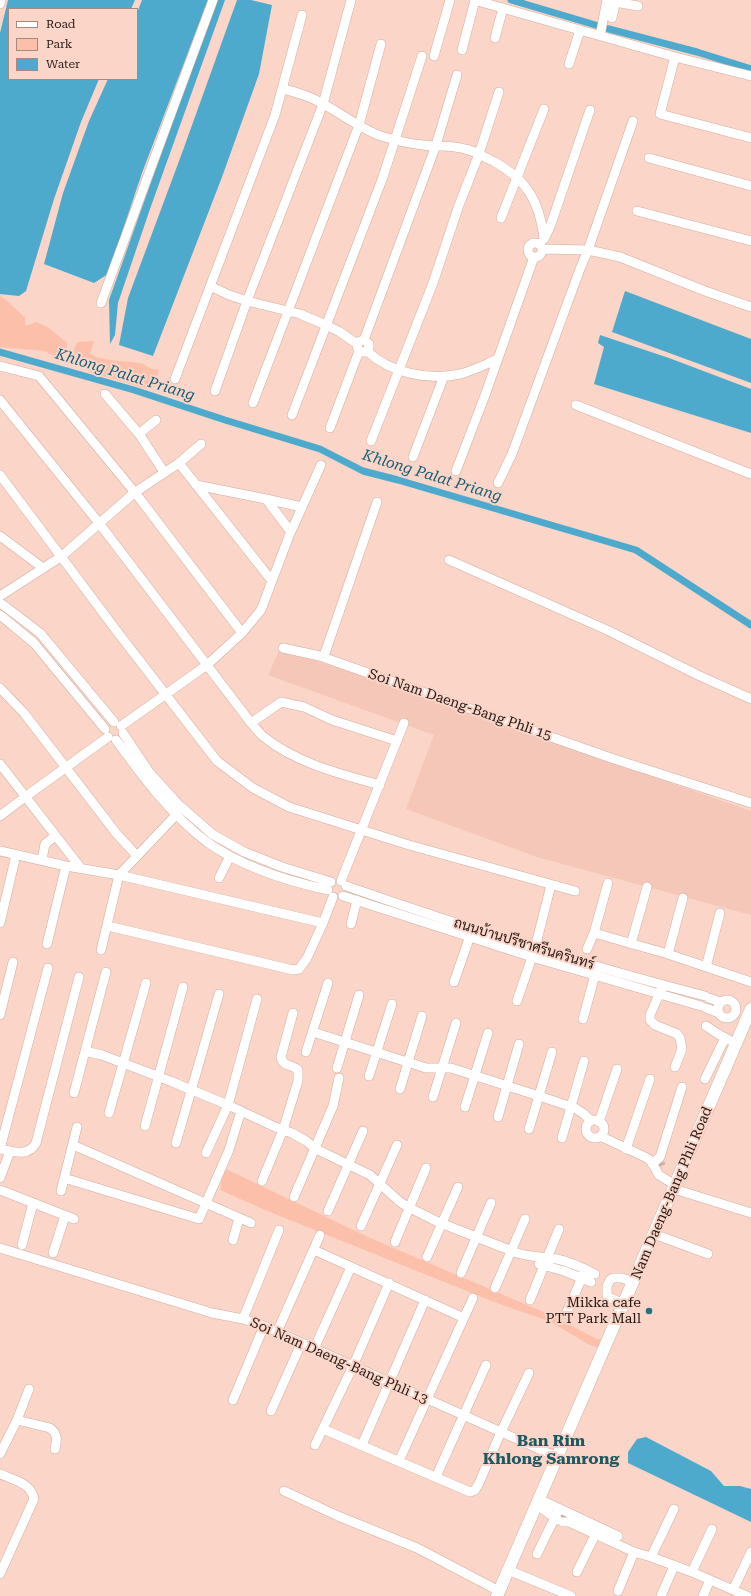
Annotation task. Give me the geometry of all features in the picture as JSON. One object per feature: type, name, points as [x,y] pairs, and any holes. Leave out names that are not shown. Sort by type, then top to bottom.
[{"type":"main road","name":"Nam Daeng-Bang Phli Road","points":[[498,1594],[751,1010]]},
{"type":"street","points":[[0,4],[1,0]]},
{"type":"street","points":[[101,303],[214,0]]},
{"type":"street","points":[[215,391],[247,301],[323,104],[351,0]]},
{"type":"street","points":[[434,56],[450,0]]},
{"type":"street","points":[[462,50],[475,0],[675,57],[751,76]]},
{"type":"street","points":[[613,1],[638,6]]},
{"type":"street","points":[[612,18],[613,1]]},
{"type":"street","points":[[600,36],[613,1]]},
{"type":"street","points":[[495,38],[503,8]]},
{"type":"street","points":[[175,380],[275,115],[302,15]]},
{"type":"street","points":[[569,64],[580,30]]},
{"type":"street","points":[[253,403],[359,125],[381,44]]},
{"type":"street","points":[[292,415],[396,140],[422,56]]},
{"type":"street","points":[[675,57],[660,114],[751,138]]},
{"type":"street","points":[[330,428],[362,346],[436,145],[457,75]]},
{"type":"street","points":[[283,88],[309,97],[381,136],[423,146],[436,145],[466,149],[502,166],[517,177],[528,188],[536,203],[542,223],[542,244],[540,255],[534,257]]},
{"type":"street","points":[[371,441],[433,283],[459,205],[479,154],[499,92]]},
{"type":"street","points":[[501,218],[544,109]]},
{"type":"street","points":[[542,244],[550,227],[590,110]]},
{"type":"street","points":[[498,483],[512,454],[588,250],[633,121]]},
{"type":"street","points":[[649,158],[751,186]]},
{"type":"street","points":[[637,211],[751,241]]},
{"type":"street","points":[[534,257],[528,253],[528,246],[536,242],[588,250],[620,257],[705,291],[751,307]]},
{"type":"street","points":[[456,472],[534,257]]},
{"type":"street","points":[[210,286],[229,296],[300,314],[326,324],[362,346],[375,359],[400,370],[432,376],[444,376],[461,374],[498,359]]},
{"type":"street","points":[[0,366],[39,376],[134,493],[242,633]]},
{"type":"street","points":[[413,457],[444,376]]},
{"type":"street","points":[[105,394],[139,434],[164,472]]},
{"type":"street","points":[[0,400],[99,523],[251,723],[263,736],[295,757],[342,774],[380,785]]},
{"type":"street","points":[[576,405],[751,474]]},
{"type":"street","points":[[139,434],[156,420]]},
{"type":"street","points":[[0,601],[43,568],[62,556],[134,493],[179,463],[201,444]]},
{"type":"street","points":[[179,463],[272,580]]},
{"type":"street","points":[[0,816],[166,693],[207,665],[242,633],[261,610],[291,532],[321,465]]},
{"type":"street","points":[[0,475],[119,634],[218,761],[253,788],[289,807],[409,846],[575,891]]},
{"type":"street","points":[[196,485],[302,507]]},
{"type":"street","points":[[266,499],[291,532]]},
{"type":"street","points":[[324,657],[377,502]]},
{"type":"street","points":[[0,536],[43,568]]},
{"type":"street","points":[[449,560],[607,630],[700,676],[751,699]]},
{"type":"street","name":"ถนนบ้านปรีชาศรีนครินทร์","points":[[0,601],[40,633],[114,731],[144,779],[176,815],[207,842],[230,856],[266,872],[331,890]]},
{"type":"street","name":"ถนนบ้านปรีชาศรีนครินทร์","points":[[0,615],[34,643],[179,804],[212,834],[244,852],[282,867],[331,890],[339,898],[343,896],[358,900],[470,938],[532,957],[663,985],[720,1002]]},
{"type":"street","name":"Soi Nam Daeng-Bang Phli 15","points":[[283,648],[324,657],[614,759],[751,803]]},
{"type":"street","points":[[0,688],[24,713],[116,833],[137,856]]},
{"type":"street","points":[[251,723],[281,702],[304,707],[332,720],[397,741]]},
{"type":"street","points":[[343,896],[346,892],[343,884],[361,830],[404,723]]},
{"type":"street","points":[[0,764],[24,797],[80,867]]},
{"type":"street","points":[[101,950],[108,926],[119,875],[176,815]]},
{"type":"street","points":[[42,860],[45,844],[55,836]]},
{"type":"street","points":[[1,850],[16,855],[66,866],[80,867],[119,875],[323,923]]},
{"type":"street","points":[[0,923],[16,855]]},
{"type":"street","points":[[219,878],[230,856]]},
{"type":"street","points":[[47,944],[66,866]]},
{"type":"street","name":"ถนนบ้านปรีชาศรีนครินทร์","points":[[331,890],[337,880],[343,884],[535,948],[659,995],[719,1013]]},
{"type":"street","points":[[587,949],[594,933],[608,883]]},
{"type":"street","points":[[517,1001],[535,948],[551,885]]},
{"type":"street","points":[[631,944],[647,887]]},
{"type":"street","points":[[108,926],[293,970],[299,969],[307,958],[323,923],[331,890]]},
{"type":"street","points":[[668,954],[683,898]]},
{"type":"street","points":[[351,924],[358,900]]},
{"type":"street","points":[[706,967],[720,913]]},
{"type":"street","points":[[454,982],[473,928]]},
{"type":"street","points":[[594,933],[668,954],[751,982]]},
{"type":"street","points":[[0,1015],[14,962]]},
{"type":"street","points":[[48,968],[0,1149],[10,1151],[29,1151],[36,1143],[79,977]]},
{"type":"street","points":[[583,1019],[596,971]]},
{"type":"street","points":[[74,1093],[106,972]]},
{"type":"street","points":[[109,1112],[146,982]]},
{"type":"street","points":[[306,1052],[328,983]]},
{"type":"street","points":[[663,985],[650,1015],[650,1020],[655,1025],[677,1034],[680,1038],[682,1049],[675,1066]]},
{"type":"street","points":[[145,1126],[182,987]]},
{"type":"street","points":[[176,1143],[219,994]]},
{"type":"street","points":[[337,1068],[359,995]]},
{"type":"street","points":[[206,1153],[228,1105],[257,999]]},
{"type":"street","points":[[745,1022],[732,1017],[723,1017],[719,1013],[718,1007],[720,1002],[729,1000],[735,1006],[751,1010]]},
{"type":"street","points":[[369,1076],[392,1004]]},
{"type":"street","points":[[732,1017],[735,1013],[735,1006]]},
{"type":"street","points":[[262,1181],[283,1130],[298,1081],[298,1070],[296,1067],[284,1064],[281,1056],[293,1013]]},
{"type":"street","points":[[400,1089],[422,1016]]},
{"type":"street","points":[[433,1097],[456,1023]]},
{"type":"street","points":[[706,1026],[725,1038],[736,1042]]},
{"type":"street","points":[[313,1032],[431,1068],[451,1068],[571,1106],[581,1111],[604,1129],[600,1136]]},
{"type":"street","points":[[465,1107],[488,1033]]},
{"type":"street","points":[[705,1079],[725,1038]]},
{"type":"street","points":[[498,1117],[519,1044]]},
{"type":"street","points":[[85,1051],[102,1054],[158,1076],[302,1138],[316,1149],[370,1176],[408,1207],[442,1223],[511,1251],[546,1262],[581,1278],[600,1281],[613,1278],[622,1278],[633,1282]]},
{"type":"street","points":[[529,1129],[552,1052]]},
{"type":"street","points":[[562,1138],[584,1061]]},
{"type":"street","points":[[617,1069],[595,1121],[586,1128],[589,1135],[597,1138],[600,1136],[655,1163]]},
{"type":"street","points":[[294,1197],[316,1149],[335,1101],[339,1078]]},
{"type":"street","points":[[626,1149],[650,1079]]},
{"type":"street","points":[[682,1087],[655,1163],[659,1175],[676,1185],[751,1214]]},
{"type":"street","points":[[64,1178],[199,1220],[229,1150],[242,1111]]},
{"type":"street","points":[[61,1191],[77,1127]]},
{"type":"street","points":[[328,1211],[347,1164],[363,1131]]},
{"type":"street","points":[[73,1145],[251,1223]]},
{"type":"street","points":[[361,1226],[397,1145]]},
{"type":"street","points":[[0,1178],[10,1151]]},
{"type":"street","points":[[395,1242],[408,1207],[426,1168]]},
{"type":"street","points":[[427,1257],[458,1187]]},
{"type":"street","points":[[0,1190],[70,1217],[53,1253]]},
{"type":"street","points":[[22,1245],[33,1203]]},
{"type":"street","points":[[461,1273],[491,1203]]},
{"type":"street","points":[[232,1240],[239,1218]]},
{"type":"street","points":[[495,1288],[524,1219]]},
{"type":"street","points":[[530,1300],[559,1229]]},
{"type":"street","points":[[243,1319],[279,1230]]},
{"type":"street","points":[[654,1234],[708,1254]]},
{"type":"street","points":[[278,1332],[320,1235]]},
{"type":"street","name":"Soi Nam Daeng-Bang Phli 13","points":[[0,1248],[212,1313],[243,1319],[264,1326],[557,1457]]},
{"type":"street","points":[[314,1250],[464,1318]]},
{"type":"street","points":[[546,1262],[567,1262],[586,1269],[600,1281],[610,1298],[624,1304]]},
{"type":"street","points":[[314,1349],[351,1267]]},
{"type":"street","points":[[566,1314],[586,1269]]},
{"type":"street","points":[[315,1445],[353,1366],[389,1284]]},
{"type":"street","points":[[399,1461],[473,1298]]},
{"type":"street","points":[[362,1445],[425,1300]]},
{"type":"street","points":[[233,1400],[264,1326]]},
{"type":"street","points":[[271,1411],[302,1344]]},
{"type":"street","points":[[436,1477],[486,1365]]},
{"type":"street","points":[[324,1429],[470,1492],[475,1490],[529,1373]]},
{"type":"street","points":[[0,1454],[17,1420],[29,1389]]},
{"type":"street","points":[[17,1420],[50,1428],[54,1431],[57,1439],[55,1449]]},
{"type":"street","points":[[0,1474],[26,1485],[32,1492],[34,1499],[0,1574]]},
{"type":"street","points":[[284,1491],[338,1516],[417,1548],[498,1594]]},
{"type":"street","points":[[538,1502],[560,1518],[595,1535],[634,1552],[651,1556],[692,1572],[746,1596]]},
{"type":"street","points":[[538,1502],[618,1536]]},
{"type":"street","points":[[651,1556],[674,1509]]},
{"type":"street","points":[[537,1554],[560,1518]]},
{"type":"street","points":[[692,1572],[712,1529]]},
{"type":"street","points":[[578,1572],[595,1535]]},
{"type":"street","points":[[618,1591],[634,1552]]},
{"type":"street","points":[[733,1590],[751,1552]]},
{"type":"street","points":[[661,1596],[674,1566]]},
{"type":"street","points":[[508,1570],[570,1596]]},
{"type":"street","points":[[703,1596],[710,1580]]},
{"type":"shaded area","points":[[280,649],[441,702],[751,811],[751,915],[537,857],[406,809],[434,735],[268,675]]},
{"type":"green space","points":[[0,296],[25,317],[25,326],[36,322],[48,327],[67,343],[66,351],[62,358],[44,351],[0,347]]},
{"type":"green space","points":[[94,341],[90,354],[95,357],[107,360],[139,363],[153,369],[159,369],[153,389],[140,387],[90,372],[73,351],[77,342]]},
{"type":"green space","points":[[224,1168],[368,1237],[548,1314],[597,1339],[601,1339],[598,1348],[588,1344],[551,1322],[494,1302],[265,1210],[220,1190]]},
{"type":"water","points":[[8,0],[135,0],[131,8],[8,8],[8,80],[99,80],[81,122],[54,199],[26,291],[19,296],[0,294],[0,33]]},
{"type":"water","points":[[142,0],[208,0],[142,173],[108,274],[94,283],[44,264],[63,193],[89,121],[108,80],[138,80],[138,10]]},
{"type":"water","points":[[216,0],[225,0],[118,303],[115,335],[110,344],[109,300]]},
{"type":"water","points":[[237,0],[251,0],[272,5],[259,74],[222,177],[153,356],[119,345],[128,298]]},
{"type":"water","points":[[625,291],[751,339],[751,383],[612,332]]},
{"type":"water","points":[[600,335],[669,358],[751,389],[751,433],[594,384],[604,347],[598,343]]},
{"type":"water","points":[[646,1437],[711,1471],[724,1486],[740,1486],[751,1489],[751,1522],[628,1463],[628,1452],[637,1439]]},
{"type":"waterway","points":[[511,0],[609,29],[697,52],[751,69]]},
{"type":"waterway","name":"Khlong Palat Priang","points":[[0,352],[134,390],[320,449],[363,471],[636,550],[751,625]]},
{"type":"tunnel","points":[[560,1514],[565,1517]]},
{"type":"place","name":"Mikka cafe PTT Park Mall","points":[[649,1311]]},
{"type":"district","name":"Ban Rim Khlong Samrong","points":[[551,1450]]}]
